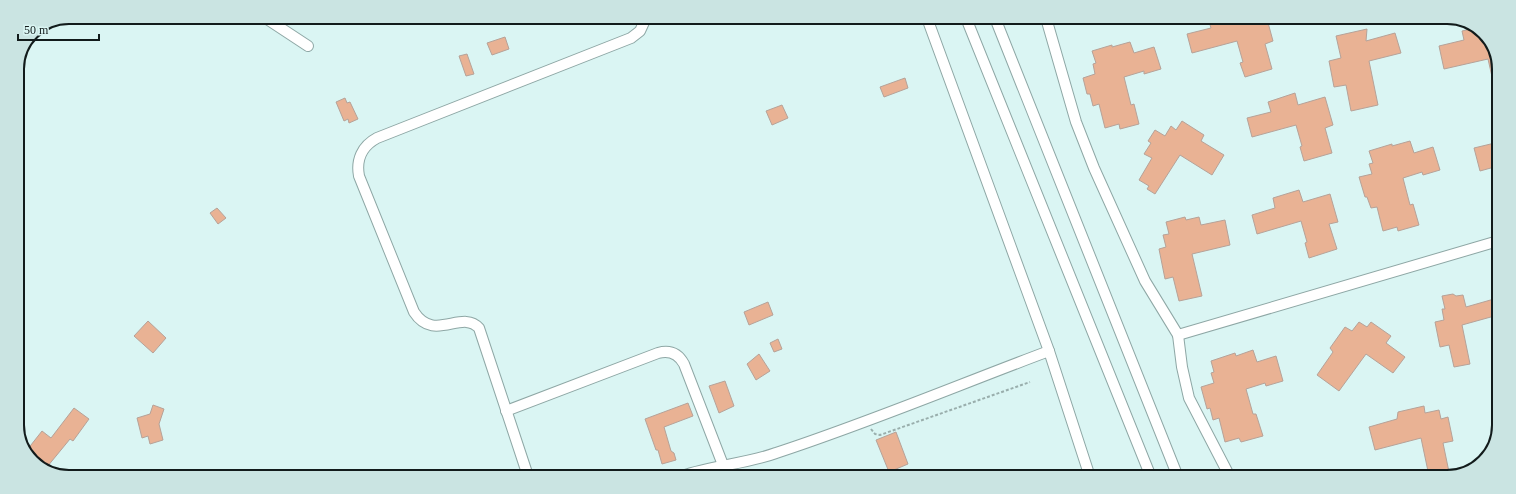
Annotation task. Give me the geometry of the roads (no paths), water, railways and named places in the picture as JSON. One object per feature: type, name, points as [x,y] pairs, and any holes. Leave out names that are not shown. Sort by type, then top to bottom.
[{"type":"street","points":[[275,24],[308,46]]},
{"type":"street","points":[[526,470],[479,328],[470,322],[435,326],[428,325],[422,322],[414,312],[359,176],[359,158],[366,146],[377,138],[631,38],[640,31],[643,24]]},
{"type":"street","points":[[929,24],[1049,351],[1088,470]]},
{"type":"street","points":[[968,24],[1148,470]]},
{"type":"street","points":[[997,24],[1175,470]]},
{"type":"street","points":[[1048,24],[1076,122],[1094,168],[1145,281],[1178,335],[1182,368],[1189,398],[1226,470]]},
{"type":"street","points":[[1178,335],[1492,243]]},
{"type":"street","points":[[506,411],[658,353],[667,351],[679,357],[684,364],[723,465]]},
{"type":"street","points":[[710,470],[723,465],[744,462],[774,454],[1049,351]]}]
